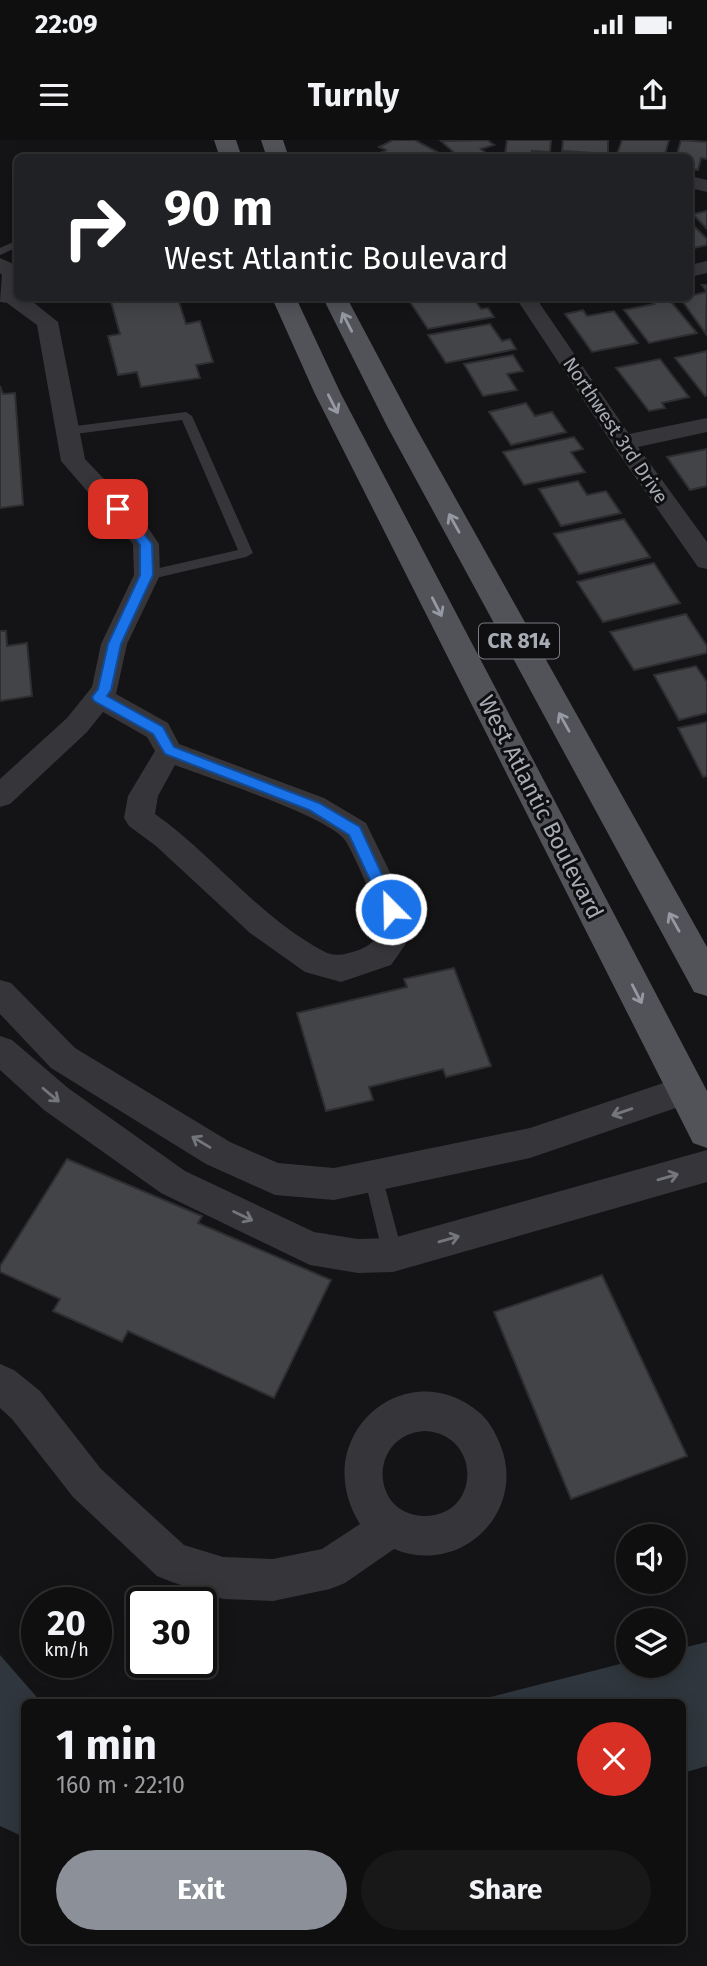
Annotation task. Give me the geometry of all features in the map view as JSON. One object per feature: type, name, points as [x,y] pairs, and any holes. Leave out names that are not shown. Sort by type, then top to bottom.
[{"type":"main road","name":"West Atlantic Boulevard","points":[[285,301],[347,430],[707,1130]]},
{"type":"main road","name":"CR 814","points":[[337,301],[408,439],[707,981]]},
{"type":"street","points":[[0,796],[77,726],[105,690],[114,644],[147,575],[146,544],[133,525],[73,461],[47,322],[27,301]]},
{"type":"street","name":"Northwest 3rd Drive","points":[[536,301],[623,443],[707,561]]},
{"type":"street","points":[[623,443],[707,425]]},
{"type":"street","points":[[99,697],[158,730],[169,751],[314,806],[355,831],[386,895],[396,924],[389,945],[380,956],[341,969],[316,963],[261,924],[167,838],[139,818],[143,796],[169,751]]},
{"type":"street","points":[[0,766],[36,762]]},
{"type":"street","points":[[0,993],[63,1058],[218,1153],[275,1179],[334,1184],[530,1143],[687,1090]]},
{"type":"street","points":[[0,1050],[56,1099],[173,1182],[310,1248],[358,1256],[394,1255],[707,1166]]},
{"type":"street","points":[[0,1383],[26,1405],[87,1483],[172,1561],[223,1578],[273,1580],[330,1568],[391,1527]]},
{"type":"lane","points":[[68,431],[186,416],[246,554],[147,575]]},
{"type":"lane","points":[[373,1176],[394,1255]]},
{"type":"shaded area","points":[[707,1642],[707,1766],[686,1772],[686,1699],[483,1699],[616,1665],[616,1678],[686,1678],[686,1647]]},
{"type":"shaded area","points":[[0,1655],[38,1699],[21,1699],[21,1836],[0,1826]]},
{"type":"building","points":[[393,140],[415,140],[441,154],[378,154],[386,150],[379,147]]},
{"type":"building","points":[[487,140],[494,145],[481,149],[486,153],[483,154],[456,154],[441,141]]},
{"type":"building","points":[[507,140],[551,140],[550,152],[505,154]]},
{"type":"building","points":[[563,140],[608,140],[608,154],[562,151]]},
{"type":"building","points":[[622,140],[669,140],[665,154],[617,154]]},
{"type":"building","points":[[681,140],[707,142],[707,159],[701,158],[698,170],[693,169],[693,154],[677,154]]},
{"type":"building","points":[[707,211],[707,229],[693,214]]},
{"type":"building","points":[[693,225],[707,239],[707,245],[693,248]]},
{"type":"building","points":[[707,292],[706,334],[682,301],[693,301],[693,295]]},
{"type":"building","points":[[111,301],[189,301],[179,302],[186,324],[200,321],[213,362],[196,365],[200,378],[141,387],[137,372],[118,375],[108,336],[120,334]]},
{"type":"building","points":[[475,301],[481,309],[488,308],[494,317],[428,329],[410,302]]},
{"type":"building","points":[[652,301],[670,301],[697,333],[649,343],[624,310],[654,304]]},
{"type":"building","points":[[583,310],[587,316],[614,311],[638,343],[592,352],[565,314]]},
{"type":"building","points":[[490,324],[502,341],[510,339],[516,349],[446,363],[428,335]]},
{"type":"building","points":[[707,351],[707,395],[705,396],[675,358]]},
{"type":"building","points":[[513,355],[523,371],[507,374],[517,390],[483,396],[464,364]]},
{"type":"building","points":[[660,359],[689,397],[662,403],[665,408],[649,411],[616,368]]},
{"type":"building","points":[[0,386],[3,394],[15,393],[23,505],[0,508]]},
{"type":"building","points":[[526,403],[535,416],[552,412],[566,432],[511,445],[489,412]]},
{"type":"building","points":[[574,437],[583,449],[571,452],[585,472],[524,485],[503,452]]},
{"type":"building","points":[[707,449],[707,486],[690,490],[667,457]]},
{"type":"building","points":[[578,481],[587,495],[606,491],[621,513],[561,526],[539,489]]},
{"type":"building","points":[[624,519],[650,557],[579,574],[554,534]]},
{"type":"building","points":[[654,563],[680,603],[603,622],[577,582]]},
{"type":"building","points":[[686,614],[707,646],[707,653],[634,670],[610,632]]},
{"type":"building","points":[[0,631],[6,631],[7,646],[27,643],[32,696],[0,701]]},
{"type":"building","points":[[696,666],[707,682],[707,713],[679,720],[654,675]]},
{"type":"building","points":[[707,722],[707,776],[703,777],[678,728]]},
{"type":"building","points":[[454,968],[491,1066],[446,1077],[443,1069],[369,1087],[373,1100],[326,1111],[297,1013],[407,987],[404,979]]},
{"type":"building","points":[[67,1159],[202,1216],[198,1223],[331,1280],[274,1398],[128,1331],[122,1342],[53,1311],[60,1299],[0,1272],[0,1266]]},
{"type":"building","points":[[602,1275],[687,1456],[571,1499],[494,1312]]},
{"type":"route","points":[[118,509],[146,544],[147,575],[114,644],[105,690],[99,697],[158,730],[169,751],[314,806],[355,831],[391,909]]}]
